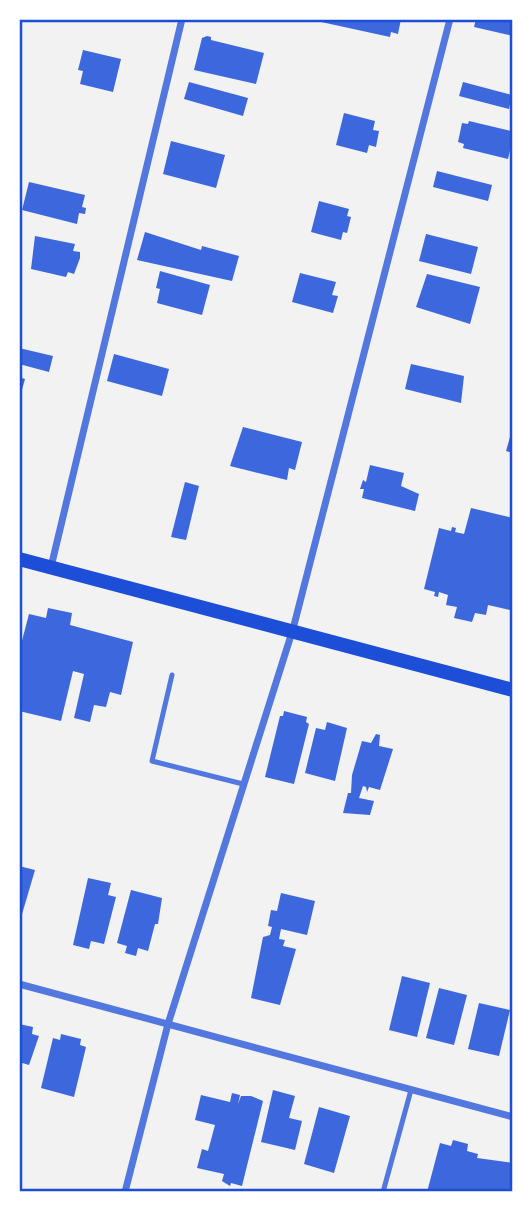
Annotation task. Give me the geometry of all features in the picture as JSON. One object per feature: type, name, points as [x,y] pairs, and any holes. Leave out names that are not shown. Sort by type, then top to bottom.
[{"type":"main road","points":[[19,559],[293,629],[513,690]]},
{"type":"street","points":[[51,567],[182,19]]},
{"type":"street","points":[[125,1192],[168,1024],[293,629],[450,19]]},
{"type":"street","points":[[19,985],[513,1117]]},
{"type":"lane","points":[[172,675],[152,761],[243,784]]},
{"type":"lane","points":[[383,1192],[411,1090]]},
{"type":"building","points":[[401,19],[398,34],[391,32],[390,37],[312,20]]},
{"type":"building","points":[[476,19],[513,19],[513,36],[474,27]]},
{"type":"building","points":[[211,37],[211,40],[264,53],[256,84],[194,70],[202,38]]},
{"type":"building","points":[[83,50],[121,59],[113,92],[80,84],[83,71],[78,70]]},
{"type":"building","points":[[189,82],[248,98],[243,116],[184,99]]},
{"type":"building","points":[[463,82],[512,95],[509,109],[459,96]]},
{"type":"building","points":[[344,113],[375,121],[373,130],[379,131],[376,147],[369,145],[367,153],[336,145]]},
{"type":"building","points":[[469,121],[511,131],[513,138],[508,159],[463,148],[464,144],[458,142],[462,123],[468,124]]},
{"type":"building","points":[[171,141],[225,155],[216,188],[163,174]]},
{"type":"building","points":[[437,171],[492,185],[488,201],[433,187]]},
{"type":"building","points":[[29,182],[85,195],[82,207],[86,208],[85,214],[79,213],[77,224],[22,210]]},
{"type":"building","points":[[319,201],[349,209],[347,216],[351,217],[347,233],[343,232],[341,240],[311,232]]},
{"type":"building","points":[[145,232],[201,250],[202,246],[239,256],[232,281],[137,260]]},
{"type":"building","points":[[426,234],[478,247],[471,274],[419,261]]},
{"type":"building","points":[[35,236],[75,244],[73,251],[80,252],[80,258],[74,274],[68,272],[66,277],[31,269]]},
{"type":"building","points":[[160,271],[210,285],[202,315],[157,303],[160,289],[156,288]]},
{"type":"building","points":[[300,273],[336,282],[332,295],[338,296],[333,313],[292,302]]},
{"type":"building","points":[[427,274],[480,287],[470,324],[416,307]]},
{"type":"building","points":[[19,348],[53,356],[49,372],[19,364]]},
{"type":"building","points":[[114,354],[169,369],[162,396],[107,381]]},
{"type":"building","points":[[411,364],[464,376],[461,403],[405,389]]},
{"type":"building","points":[[19,377],[25,379],[20,397],[19,397]]},
{"type":"building","points":[[243,427],[302,442],[295,470],[289,468],[287,480],[230,466]]},
{"type":"building","points":[[513,430],[513,453],[506,451]]},
{"type":"building","points":[[370,465],[404,473],[401,486],[419,494],[415,511],[362,498],[364,489],[360,489],[363,480],[366,482]]},
{"type":"building","points":[[185,482],[199,486],[186,540],[171,537]]},
{"type":"building","points":[[471,508],[513,518],[513,598],[510,610],[488,605],[486,615],[475,613],[472,622],[454,618],[457,607],[446,605],[448,595],[439,592],[438,597],[434,596],[435,592],[424,589],[439,528],[451,531],[452,527],[456,528],[455,532],[464,534]]},
{"type":"building","points":[[48,608],[72,613],[70,625],[133,642],[121,695],[110,692],[106,707],[94,705],[90,722],[74,718],[84,674],[73,671],[61,721],[19,711],[19,652],[29,614],[46,618]]},
{"type":"building","points":[[284,711],[307,717],[306,722],[309,724],[294,784],[265,777],[280,716],[283,716]]},
{"type":"building","points":[[327,722],[347,728],[335,781],[305,773],[316,728],[325,730]]},
{"type":"building","points":[[376,734],[380,735],[379,746],[393,749],[380,790],[369,787],[367,792],[363,786],[359,798],[374,801],[370,815],[343,813],[348,793],[351,793],[352,775],[362,741],[371,743]]},
{"type":"building","points":[[19,866],[35,870],[20,921],[19,921]]},
{"type":"building","points":[[88,878],[111,883],[108,895],[116,897],[104,944],[91,941],[89,949],[73,945]]},
{"type":"building","points":[[131,890],[162,898],[158,924],[155,924],[148,951],[138,948],[136,956],[125,953],[127,946],[117,943]]},
{"type":"building","points":[[281,893],[315,901],[307,935],[281,929],[279,939],[285,940],[283,946],[296,949],[280,1005],[251,998],[263,937],[270,935],[272,927],[268,926],[271,910],[277,911]]},
{"type":"building","points":[[402,976],[430,983],[417,1037],[389,1030]]},
{"type":"building","points":[[439,988],[467,995],[454,1045],[426,1038]]},
{"type":"building","points":[[479,1003],[510,1010],[499,1056],[468,1049]]},
{"type":"building","points":[[19,1024],[33,1027],[32,1034],[39,1036],[29,1065],[19,1062]]},
{"type":"building","points":[[61,1034],[81,1039],[80,1045],[86,1047],[74,1097],[41,1088],[53,1038],[60,1040]]},
{"type":"building","points":[[273,1090],[295,1096],[289,1118],[302,1121],[295,1150],[261,1142]]},
{"type":"building","points":[[232,1093],[240,1095],[238,1104],[241,1096],[251,1096],[263,1101],[242,1186],[231,1183],[230,1186],[222,1181],[224,1174],[197,1168],[202,1149],[208,1151],[215,1125],[195,1120],[201,1095],[230,1102]]},
{"type":"building","points":[[319,1107],[350,1116],[334,1173],[304,1164]]},
{"type":"building","points":[[453,1140],[468,1144],[467,1151],[478,1154],[477,1158],[513,1163],[513,1192],[427,1192],[440,1143],[451,1146]]}]
